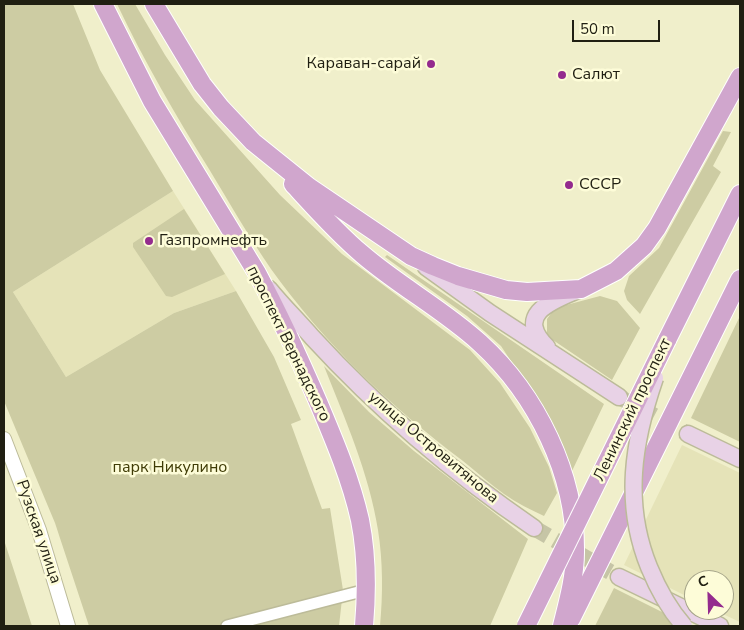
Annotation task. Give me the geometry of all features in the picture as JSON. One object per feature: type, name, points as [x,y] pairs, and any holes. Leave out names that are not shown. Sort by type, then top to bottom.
[{"type":"main road","name":"проспект Вернадского","points":[[103,4],[152,101],[256,273],[302,366],[346,472],[360,521],[366,575],[364,626]]},
{"type":"main road","points":[[154,4],[202,84],[221,108],[347,241],[382,270],[480,343],[511,377],[535,412],[562,469],[575,526],[574,574],[562,626]]},
{"type":"main road","points":[[558,358],[539,336],[535,321],[537,314],[542,308],[553,301],[616,271],[644,246],[657,228],[740,77]]},
{"type":"main road","points":[[253,142],[309,187],[411,256],[490,313],[619,397]]},
{"type":"main road","name":"Ленинский проспект","points":[[526,626],[740,194]]},
{"type":"main road","points":[[411,256],[458,276],[506,290],[527,292],[581,289]]},
{"type":"main road","name":"улица Островитянова","points":[[256,273],[329,355],[378,405],[422,444],[479,489],[534,528]]},
{"type":"main road","points":[[567,626],[740,279]]},
{"type":"main road","points":[[667,340],[645,407],[634,462],[632,493],[636,525],[644,553],[666,603],[684,626]]},
{"type":"main road","points":[[688,434],[740,459]]},
{"type":"main road","points":[[619,577],[720,626]]},
{"type":"street","name":"Рузская улица","points":[[4,439],[39,530],[68,626]]},
{"type":"street","points":[[227,626],[366,590]]},
{"type":"shaded area","name":"Газпромнефть","points":[[173,191],[236,291],[174,313],[66,377],[13,292]]},
{"type":"shaded area","points":[[682,445],[740,473],[740,622],[734,619],[734,570],[684,570],[684,595],[624,565]]},
{"type":"green space","name":"парк Никулино","points":[[4,4],[73,4],[100,70],[173,191],[13,292],[66,377],[174,313],[236,291],[274,357],[301,420],[291,424],[322,509],[330,508],[343,590],[339,626],[89,626],[55,523],[4,401]]},
{"type":"green space","points":[[117,4],[135,4],[165,55],[195,100],[280,195],[342,254],[470,350],[500,383],[530,428],[549,467],[557,493],[544,516],[504,494],[410,419],[360,372],[313,323],[271,269],[247,232],[184,129]]},
{"type":"green space","points":[[723,131],[731,132],[713,166],[721,172],[640,314],[627,300],[624,291],[629,276],[659,248]]},
{"type":"green space","points":[[184,209],[225,274],[172,297],[166,296],[133,247],[133,243]]},
{"type":"green space","points":[[387,255],[604,404],[572,471],[547,416],[501,346],[467,316],[385,257]]},
{"type":"green space","points":[[600,296],[617,301],[640,328],[612,380],[547,336],[547,319],[555,308]]},
{"type":"green space","points":[[740,316],[740,442],[691,418]]},
{"type":"green space","points":[[324,366],[369,412],[414,451],[528,539],[490,626],[380,626],[382,566],[374,509],[356,446]]},
{"type":"green space","points":[[4,540],[32,626],[4,626]]},
{"type":"green space","points":[[614,588],[664,613],[672,626],[595,626]]},
{"type":"tunnel","points":[[619,397],[688,434]]},
{"type":"tunnel","points":[[534,528],[619,577]]},
{"type":"place","name":"Караван-сарай","points":[[431,64]]},
{"type":"place","name":"Салют","points":[[562,75]]},
{"type":"place","name":"СССР","points":[[569,185]]},
{"type":"place","name":"Газпромнефть","points":[[149,241]]}]
